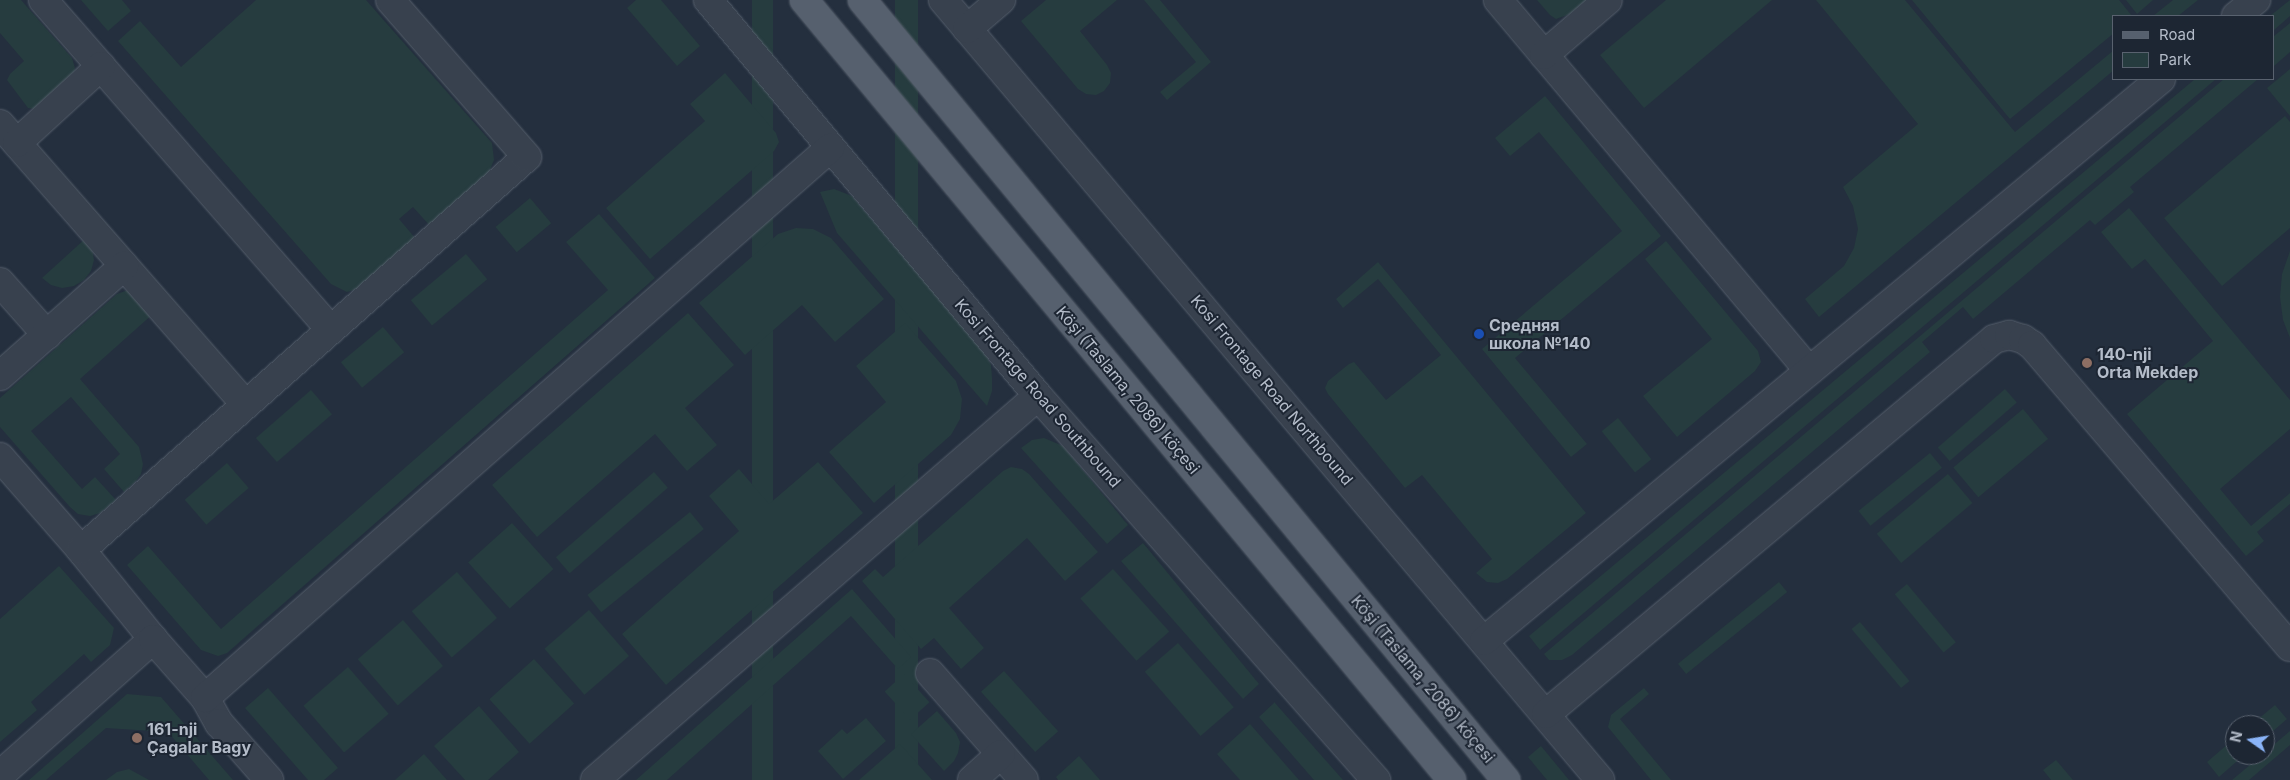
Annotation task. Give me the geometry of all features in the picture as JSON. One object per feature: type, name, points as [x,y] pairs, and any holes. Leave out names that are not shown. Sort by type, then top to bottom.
[{"type":"main road","name":"Köşi (Taslama, 2086) köçesi","points":[[804,0],[1452,780]]},
{"type":"main road","name":"Köşi (Taslama, 2086) köçesi","points":[[862,0],[1506,780]]},
{"type":"street","points":[[43,0],[332,330]]},
{"type":"street","points":[[81,550],[527,157],[390,0]]},
{"type":"street","name":"Kosi Frontage Road Southbound","points":[[708,0],[1038,396],[1376,780]]},
{"type":"street","name":"Kosi Frontage Road Northbound","points":[[943,0],[1600,780]]},
{"type":"street","points":[[967,29],[1001,0]]},
{"type":"street","points":[[1498,0],[1809,371]]},
{"type":"street","points":[[1544,55],[1608,0]]},
{"type":"street","points":[[2237,15],[2256,0]]},
{"type":"street","points":[[101,66],[8,133],[246,405]]},
{"type":"street","points":[[1484,641],[2160,80]]},
{"type":"street","points":[[205,698],[830,148]]},
{"type":"street","points":[[0,376],[124,266]]},
{"type":"street","points":[[0,282],[47,335]]},
{"type":"street","points":[[1546,714],[1994,339],[2009,335],[2023,339],[2032,345],[2290,647]]},
{"type":"street","points":[[594,780],[1038,396]]},
{"type":"street","points":[[0,457],[205,698],[219,723],[269,780]]},
{"type":"street","points":[[0,774],[153,639]]},
{"type":"street","points":[[930,673],[1024,780]]},
{"type":"street","points":[[972,780],[1001,754]]},
{"type":"green space","points":[[0,0],[21,0],[72,58],[75,68],[73,78],[35,109],[28,108],[7,80],[10,74],[24,61],[0,33]]},
{"type":"green space","points":[[81,0],[122,0],[131,11],[108,31]]},
{"type":"green space","points":[[256,0],[366,0],[492,143],[494,160],[487,177],[431,227],[413,207],[399,219],[416,239],[361,288],[347,292],[331,284],[118,41],[140,21],[181,67]]},
{"type":"green space","points":[[636,0],[661,0],[700,46],[677,66],[627,8]]},
{"type":"green space","points":[[752,0],[773,0],[773,780],[752,780]]},
{"type":"green space","points":[[895,0],[918,0],[918,780],[895,780]]},
{"type":"green space","points":[[1046,0],[1117,0],[1080,31],[1107,65],[1111,73],[1110,83],[1104,91],[1096,95],[1086,94],[1078,89],[1021,21]]},
{"type":"green space","points":[[1144,0],[1160,0],[1211,62],[1167,100],[1160,92],[1196,62]]},
{"type":"green space","points":[[1537,0],[1587,0],[1570,14],[1556,19]]},
{"type":"green space","points":[[1666,0],[1772,0],[1644,108],[1600,55]]},
{"type":"green space","points":[[1816,0],[1905,0],[2015,132],[2112,52],[2112,72],[1819,317],[1805,299],[1844,266],[1854,248],[1858,229],[1853,206],[1843,187],[1918,124]]},
{"type":"green space","points":[[1912,0],[2119,0],[2131,15],[2112,15],[2112,35],[2010,119]]},
{"type":"green space","points":[[2126,0],[2153,0],[2137,14]]},
{"type":"green space","points":[[2173,0],[2198,0],[2179,15],[2154,15]]},
{"type":"green space","points":[[2290,0],[2290,16],[2275,29],[2275,15],[2271,15]]},
{"type":"green space","points":[[2290,23],[2290,52],[2275,65],[2275,35]]},
{"type":"green space","points":[[2290,69],[2290,116],[2267,88]]},
{"type":"green space","points":[[725,73],[776,133],[779,142],[774,151],[650,259],[606,208],[705,121],[690,104]]},
{"type":"green space","points":[[2194,80],[2215,80],[1540,650],[1529,636]]},
{"type":"green space","points":[[2223,80],[2257,80],[2130,187],[2134,192],[2095,225],[2090,220],[1973,319],[1963,307],[1922,342],[1930,352],[1572,655],[1562,660],[1549,660],[1544,654]]},
{"type":"green space","points":[[1545,96],[1661,236],[1515,358],[1587,444],[1571,457],[1482,349],[1622,231],[1539,132],[1510,156],[1495,138]]},
{"type":"green space","points":[[2285,116],[2290,122],[2290,228],[2222,286],[2164,218]]},
{"type":"green space","points":[[834,189],[852,196],[985,353],[991,365],[992,378],[992,391],[987,406],[837,233],[820,192]]},
{"type":"green space","points":[[530,198],[551,223],[517,252],[496,227]]},
{"type":"green space","points":[[2129,208],[2290,400],[2290,429],[2220,489],[2251,526],[2290,493],[2290,504],[2257,532],[2264,541],[2246,556],[2127,414],[2213,341],[2145,259],[2132,269],[2101,232]]},
{"type":"green space","points":[[599,214],[655,278],[227,653],[218,656],[201,650],[127,565],[148,546],[221,629],[608,290],[566,242]]},
{"type":"green space","points":[[796,228],[813,229],[831,238],[884,299],[835,342],[802,305],[745,355],[699,303],[778,234]]},
{"type":"green space","points":[[86,238],[92,248],[94,260],[91,271],[84,280],[74,286],[62,288],[51,285],[42,278]]},
{"type":"green space","points":[[1666,241],[1758,351],[1761,362],[1755,371],[1677,437],[1643,396],[1712,339],[1645,259]]},
{"type":"green space","points":[[2290,251],[2290,338],[2283,320],[2280,297],[2282,274]]},
{"type":"green space","points":[[466,254],[487,279],[432,326],[411,300]]},
{"type":"green space","points":[[1378,262],[1586,513],[1507,579],[1498,583],[1487,582],[1476,573],[1492,559],[1422,475],[1405,488],[1325,388],[1328,381],[1354,362],[1386,400],[1441,355],[1378,279],[1343,308],[1336,299]]},
{"type":"green space","points":[[128,290],[154,313],[80,379],[139,447],[143,464],[141,474],[124,492],[104,469],[120,454],[71,397],[31,431],[82,489],[95,477],[116,500],[100,513],[90,516],[78,514],[0,427],[0,398],[117,294]]},
{"type":"green space","points":[[688,313],[734,365],[685,408],[717,445],[687,471],[655,434],[537,537],[492,485]]},
{"type":"green space","points":[[905,323],[956,381],[962,399],[960,419],[951,435],[874,503],[829,452],[886,402],[856,366]]},
{"type":"green space","points":[[383,327],[404,352],[362,388],[341,362]]},
{"type":"green space","points":[[2005,389],[2017,403],[1950,461],[1938,447]]},
{"type":"green space","points":[[311,390],[332,414],[277,462],[256,438]]},
{"type":"green space","points":[[2023,409],[2048,439],[1978,497],[1953,467]]},
{"type":"green space","points":[[1618,418],[1651,459],[1635,472],[1602,431]]},
{"type":"green space","points":[[1044,438],[1063,446],[1128,525],[1107,544],[1021,448],[1032,440]]},
{"type":"green space","points":[[1930,453],[1942,468],[1870,526],[1859,511]]},
{"type":"green space","points":[[818,462],[863,513],[666,685],[622,634],[739,531],[709,496],[739,469],[769,504]]},
{"type":"green space","points":[[227,463],[249,488],[206,525],[185,500]]},
{"type":"green space","points":[[1011,467],[1022,469],[1029,474],[1098,552],[1065,581],[1027,538],[949,608],[984,648],[961,669],[934,638],[921,649],[862,581],[875,569],[883,577],[1003,471]]},
{"type":"green space","points":[[654,472],[668,488],[570,573],[556,557]]},
{"type":"green space","points":[[1948,474],[1972,503],[1901,563],[1877,534]]},
{"type":"green space","points":[[690,512],[704,529],[601,612],[587,595]]},
{"type":"green space","points":[[512,523],[553,569],[510,609],[468,562]]},
{"type":"green space","points":[[1143,543],[1259,684],[1243,699],[1121,561]]},
{"type":"green space","points":[[59,566],[114,628],[110,645],[91,662],[84,654],[31,702],[37,710],[0,742],[0,619]]},
{"type":"green space","points":[[1113,569],[1169,631],[1137,661],[1080,598]]},
{"type":"green space","points":[[457,572],[497,618],[452,657],[412,611]]},
{"type":"green space","points":[[1779,582],[1787,592],[1686,674],[1678,664]]},
{"type":"green space","points":[[1907,584],[1956,642],[1944,653],[1895,594]]},
{"type":"green space","points":[[852,589],[911,657],[898,669],[851,616],[667,780],[636,780]]},
{"type":"green space","points":[[589,610],[629,656],[584,695],[544,649]]},
{"type":"green space","points":[[403,620],[443,666],[398,705],[358,659]]},
{"type":"green space","points":[[1860,622],[1909,681],[1901,688],[1852,629]]},
{"type":"green space","points":[[1178,643],[1234,707],[1201,736],[1145,672]]},
{"type":"green space","points":[[534,659],[574,704],[530,744],[489,699]]},
{"type":"green space","points":[[348,667],[389,714],[344,752],[303,706]]},
{"type":"green space","points":[[1004,671],[1058,731],[1035,752],[981,692]]},
{"type":"green space","points":[[904,674],[929,702],[910,720],[885,691]]},
{"type":"green space","points":[[268,688],[338,768],[324,780],[308,780],[245,708]]},
{"type":"green space","points":[[1644,688],[1649,694],[1620,719],[1671,780],[1651,780],[1608,727],[1611,715]]},
{"type":"green space","points":[[127,694],[161,697],[233,780],[209,780],[168,732],[106,728],[46,780],[29,780]]},
{"type":"green space","points":[[1275,702],[1343,780],[1314,780],[1259,717]]},
{"type":"green space","points":[[2275,705],[2287,719],[2275,729],[2275,715],[2263,715]]},
{"type":"green space","points":[[479,706],[519,752],[488,780],[465,780],[434,746]]},
{"type":"green space","points":[[937,711],[956,733],[960,742],[954,761],[944,771],[911,734]]},
{"type":"green space","points":[[866,718],[886,741],[843,779],[818,751],[842,729],[847,734]]},
{"type":"green space","points":[[1250,724],[1299,780],[1240,780],[1217,754]]},
{"type":"green space","points":[[2290,731],[2290,745],[2275,758],[2275,744]]},
{"type":"green space","points":[[900,744],[932,780],[859,780]]},
{"type":"green space","points":[[1541,746],[1569,780],[1547,780],[1528,757]]},
{"type":"green space","points":[[2225,747],[2225,765],[2233,765],[2219,777],[2207,762]]},
{"type":"green space","points":[[424,754],[447,780],[395,780]]},
{"type":"green space","points":[[1079,756],[1100,780],[1058,780],[1056,777]]},
{"type":"green space","points":[[2056,760],[2073,780],[2051,780],[2043,770]]},
{"type":"green space","points":[[2250,765],[2267,765],[2249,780],[2232,780]]},
{"type":"green space","points":[[129,769],[149,780],[106,780],[117,772]]},
{"type":"place","name":"Средняя школа №140","points":[[1479,334]]},
{"type":"place","name":"140-nji Orta Mekdep","points":[[2087,363]]},
{"type":"place","name":"161-nji Çagalar Bagy","points":[[137,738]]}]
